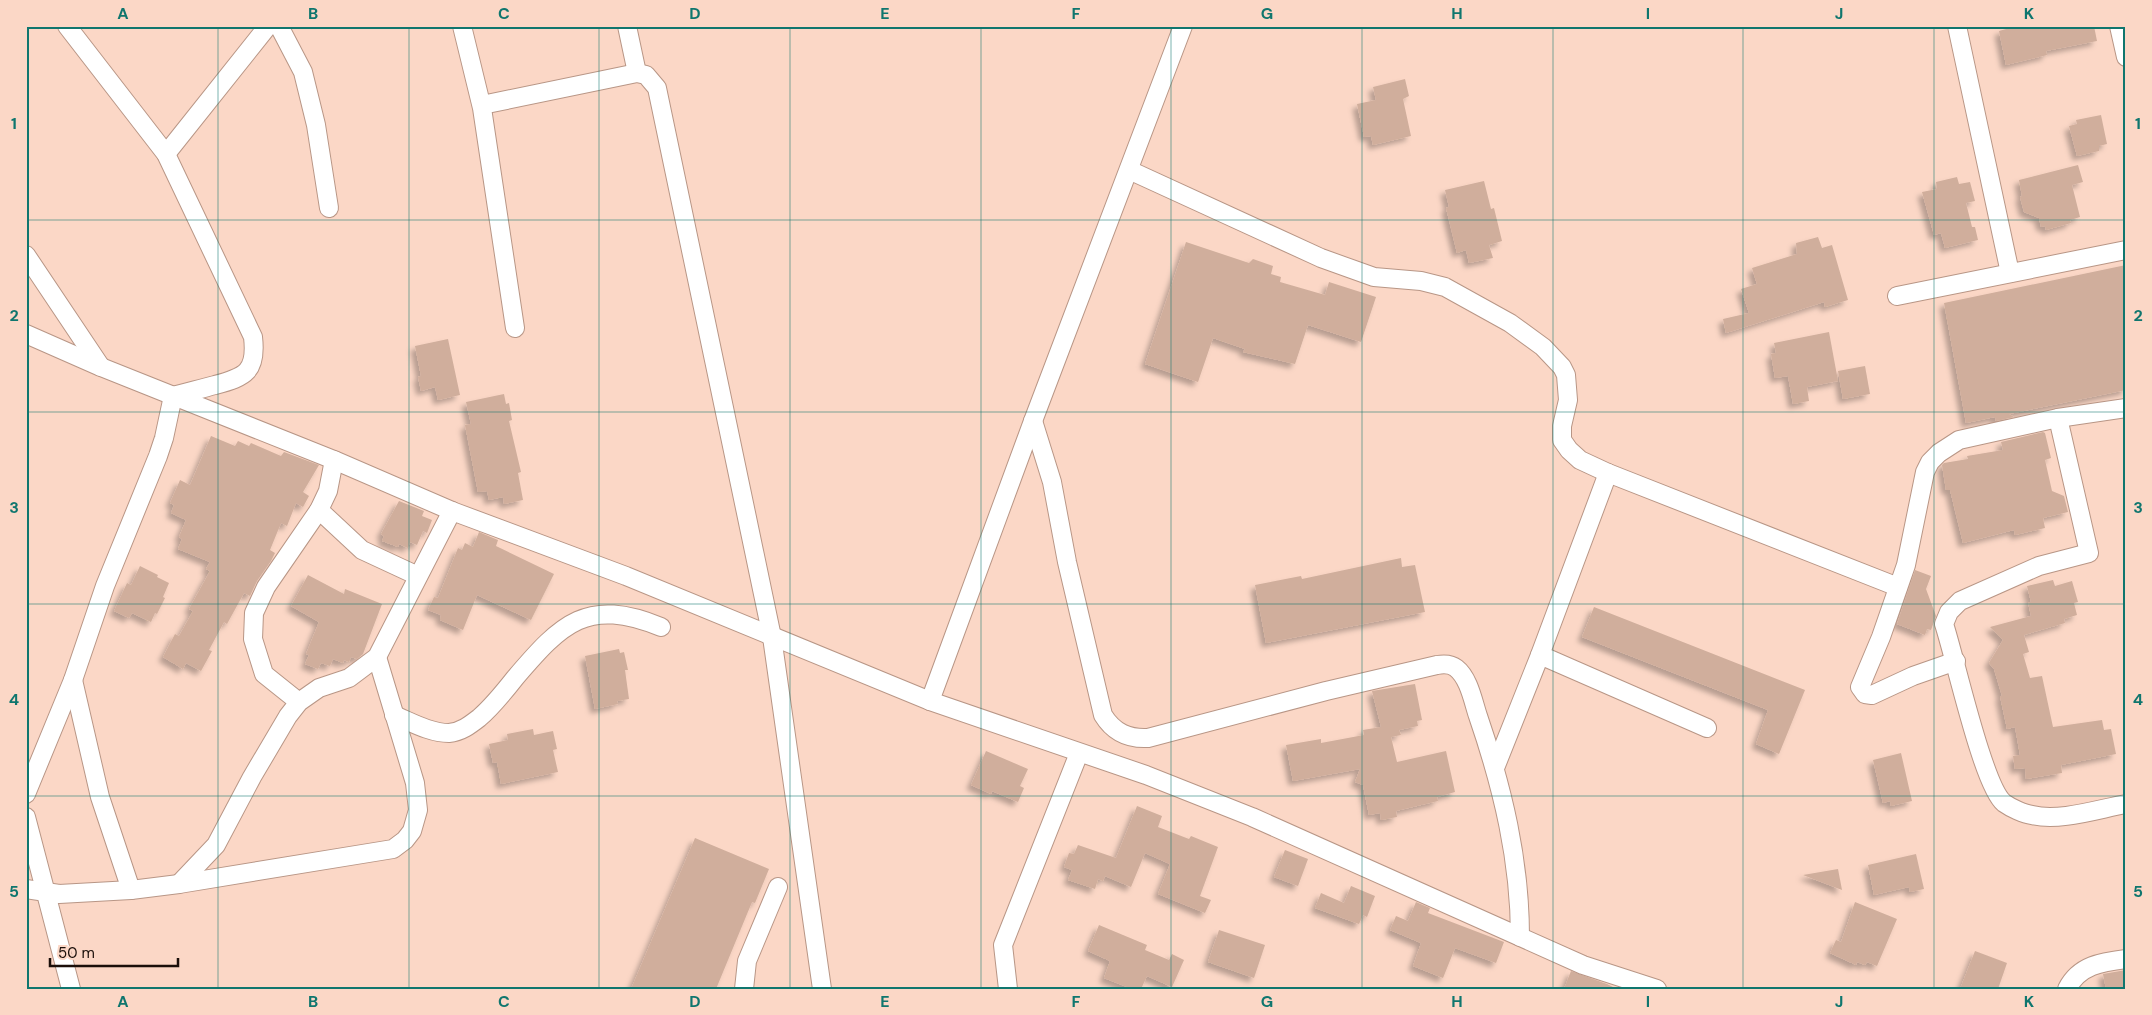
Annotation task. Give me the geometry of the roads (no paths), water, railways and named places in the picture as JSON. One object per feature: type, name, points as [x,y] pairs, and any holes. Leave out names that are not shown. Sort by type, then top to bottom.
[{"type":"street","points":[[166,154],[268,26]]},
{"type":"street","points":[[279,26],[303,72],[316,125],[329,208]]},
{"type":"street","points":[[462,26],[482,105],[515,328]]},
{"type":"street","points":[[627,26],[637,73]]},
{"type":"street","points":[[930,701],[1033,421],[1183,26]]},
{"type":"street","points":[[1957,26],[2010,273]]},
{"type":"street","points":[[2119,26],[2126,57]]},
{"type":"street","points":[[72,28],[166,154],[254,337],[255,350],[248,370],[239,379],[173,396]]},
{"type":"street","points":[[482,105],[637,73],[646,75],[657,88],[772,637],[822,989]]},
{"type":"street","points":[[1129,170],[1322,258],[1374,277],[1422,281],[1445,287],[1510,323],[1542,347],[1562,367],[1566,376],[1568,400],[1562,426],[1562,440],[1580,460],[1608,473],[1898,587]]},
{"type":"street","points":[[1897,296],[2126,250]]},
{"type":"street","points":[[26,255],[102,367]]},
{"type":"street","points":[[26,334],[102,367],[334,460],[452,511],[626,576],[930,701],[1146,775],[1252,817],[1583,965],[1657,989]]},
{"type":"street","points":[[26,794],[72,680],[106,586],[164,438],[173,396]]},
{"type":"street","points":[[1956,661],[1913,676],[1872,695],[1868,696],[1862,692],[1861,682],[1881,637],[1908,557],[1921,485],[1930,462],[1947,446],[1959,440],[2058,418],[2126,408]]},
{"type":"street","points":[[2058,418],[2089,553],[2039,566],[1960,601],[1949,612],[1944,624],[1984,765],[1994,789],[2004,803],[2031,815],[2053,817],[2126,804]]},
{"type":"street","points":[[1033,421],[1052,482],[1069,571],[1103,716],[1113,729],[1135,739],[1148,738],[1437,664],[1448,664],[1456,668],[1469,690],[1495,768],[1504,802],[1513,845],[1520,897],[1520,937]]},
{"type":"street","points":[[299,702],[264,674],[253,639],[254,613],[266,587],[319,510],[328,491],[334,460]]},
{"type":"street","points":[[1495,768],[1540,655],[1608,473]]},
{"type":"street","points":[[319,510],[362,550],[418,576]]},
{"type":"street","points":[[179,884],[216,845],[252,777],[288,716],[299,702],[319,688],[349,678],[361,671],[376,657],[452,511]]},
{"type":"street","points":[[394,715],[429,729],[449,732],[466,728],[490,709],[525,667],[563,628],[583,618],[611,613],[642,620],[661,627]]},
{"type":"street","points":[[1540,655],[1707,728]]},
{"type":"street","points":[[26,889],[59,894],[131,890],[393,849],[405,840],[412,831],[418,810],[415,783],[376,657]]},
{"type":"street","points":[[72,680],[100,797],[131,890]]},
{"type":"street","points":[[1008,989],[1003,945],[1080,753]]},
{"type":"street","points":[[26,817],[71,989]]},
{"type":"street","points":[[744,989],[747,960],[778,887]]},
{"type":"street","points":[[2067,989],[2077,974],[2086,968],[2126,959]]}]
